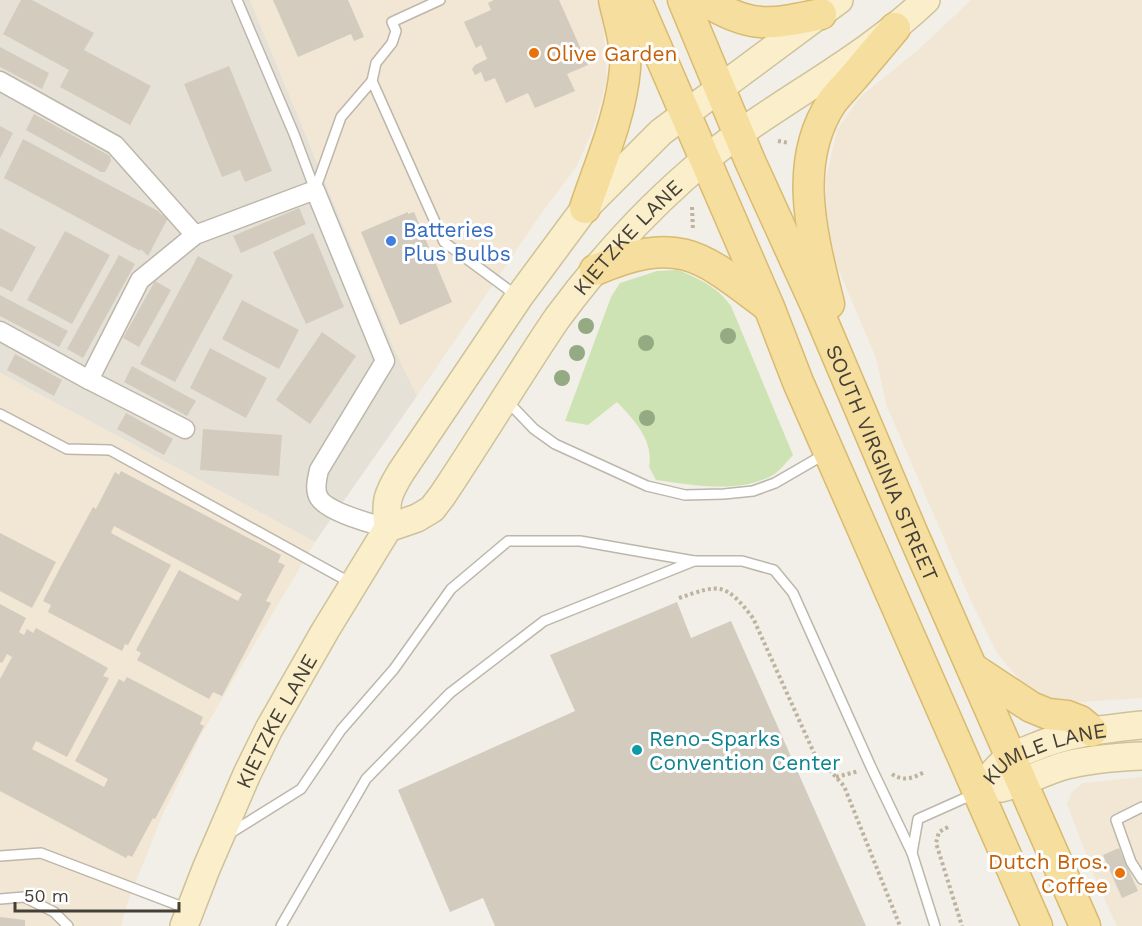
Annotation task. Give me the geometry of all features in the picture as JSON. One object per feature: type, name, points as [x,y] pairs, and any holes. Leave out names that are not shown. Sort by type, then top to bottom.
[{"type":"main road","points":[[585,208],[614,122],[626,68],[624,43],[614,0]]},
{"type":"main road","name":"SOUTH VIRGINIA STREET","points":[[636,0],[769,307],[798,382],[1037,926]]},
{"type":"main road","name":"SOUTH VIRGINIA STREET","points":[[683,0],[739,134],[1085,926]]},
{"type":"main road","points":[[704,0],[731,15],[757,23],[782,22],[830,7]]},
{"type":"main road","name":"KIETZKE LANE","points":[[187,918],[217,842],[269,729],[388,528],[417,518],[432,508],[442,496],[557,319],[595,270],[621,239],[706,160],[739,134],[895,28],[926,0]]},
{"type":"main road","points":[[388,528],[386,505],[392,488],[519,297],[585,208],[661,132],[830,7]]},
{"type":"main road","points":[[846,377],[811,225],[809,171],[812,149],[819,127],[832,102],[895,28]]},
{"type":"main road","points":[[595,270],[622,259],[671,251],[696,257],[716,268],[769,307]]},
{"type":"main road","points":[[972,668],[1031,707],[1047,714],[1067,716],[1080,721],[1092,731]]},
{"type":"main road","name":"KUMLE LANE","points":[[979,792],[1017,770],[1063,736],[1142,725]]},
{"type":"main road","name":"KUMLE LANE","points":[[1017,770],[1096,759],[1142,756]]},
{"type":"street","points":[[0,81],[115,145],[195,235]]},
{"type":"street","points":[[89,380],[140,280],[195,235],[315,190],[385,361],[319,470],[316,484],[318,497],[323,503],[358,520],[388,528]]},
{"type":"street","points":[[0,332],[185,429]]},
{"type":"lane","points":[[237,0],[294,134],[315,190]]},
{"type":"lane","points":[[315,190],[341,117],[372,81],[376,63],[392,43],[396,31],[392,22],[440,0]]},
{"type":"lane","points":[[372,81],[444,242],[519,297]]},
{"type":"lane","points":[[505,399],[534,429],[555,444],[646,486],[685,495],[753,491],[775,483],[829,451]]},
{"type":"lane","points":[[0,414],[67,449],[110,450],[354,584]]},
{"type":"lane","points":[[217,842],[301,789],[341,730],[394,669],[451,589],[508,541],[580,541],[694,561],[742,561],[774,570],[793,593],[912,853],[935,926]]},
{"type":"lane","points":[[281,926],[366,779],[450,693],[544,621],[694,561]]},
{"type":"lane","points":[[912,853],[918,819],[979,792]]},
{"type":"lane","points":[[1142,807],[1116,820],[1131,862],[1142,879]]},
{"type":"lane","points":[[0,856],[41,853],[187,918]]},
{"type":"lane","points":[[0,899],[24,897],[54,912],[68,926]]},
{"type":"path","points":[[692,207],[693,237]]},
{"type":"path","points":[[679,598],[710,587],[723,589],[740,602],[753,618],[814,753],[844,786],[900,926]]},
{"type":"path","points":[[887,771],[895,777],[905,779],[915,778],[924,772]]},
{"type":"path","points":[[836,777],[857,772]]},
{"type":"path","points":[[948,826],[939,832],[936,843],[962,926]]},
{"type":"shaded area","points":[[0,0],[250,0],[393,346],[417,396],[315,542],[0,373]]},
{"type":"shaded area","points":[[250,0],[596,0],[603,19],[607,78],[595,124],[577,166],[543,211],[417,396],[393,346]]},
{"type":"shaded area","points":[[971,0],[1142,0],[1142,698],[1067,703],[1036,695],[1020,681],[997,653],[970,599],[886,404],[876,358],[837,266],[826,219],[826,179],[837,130],[861,96],[918,50]]},
{"type":"shaded area","points":[[0,373],[315,542],[202,733],[163,814],[128,901],[121,926],[0,926]]},
{"type":"shaded area","points":[[1142,777],[1142,926],[1117,926],[1097,883],[1067,804],[1072,792],[1083,783]]},
{"type":"green space","points":[[678,270],[714,288],[731,306],[793,455],[776,473],[760,481],[716,487],[656,480],[649,467],[650,457],[646,439],[636,423],[617,402],[588,425],[565,421],[611,297],[620,283],[657,271]]},
{"type":"building","points":[[21,0],[32,0],[94,33],[84,50],[151,86],[130,125],[60,87],[69,70],[3,34]]},
{"type":"building","points":[[273,0],[348,0],[364,37],[354,41],[351,34],[298,57]]},
{"type":"building","name":"Olive Garden","points":[[494,0],[559,0],[588,65],[567,74],[575,91],[535,108],[528,93],[506,103],[495,78],[485,82],[481,72],[475,75],[472,69],[475,65],[487,59],[481,45],[476,48],[464,22],[491,10],[488,3]]},
{"type":"building","points":[[0,47],[49,73],[42,89],[0,67]]},
{"type":"building","points":[[229,66],[272,171],[245,182],[240,170],[222,177],[184,84]]},
{"type":"building","points":[[34,114],[110,156],[111,161],[105,172],[101,172],[26,130]]},
{"type":"building","points":[[0,126],[13,133],[0,158]]},
{"type":"building","points":[[23,139],[168,218],[148,256],[141,249],[140,251],[4,178]]},
{"type":"building","points":[[299,208],[306,224],[241,253],[233,236]]},
{"type":"building","points":[[408,212],[408,214],[414,212],[452,302],[400,325],[361,232]]},
{"type":"building","points":[[0,228],[36,247],[12,292],[0,286]]},
{"type":"building","points":[[65,231],[110,255],[72,324],[27,300]]},
{"type":"building","points":[[313,233],[344,307],[306,324],[273,252]]},
{"type":"building","points":[[119,255],[135,264],[83,358],[67,349]]},
{"type":"building","points":[[198,256],[233,275],[175,382],[140,364]]},
{"type":"building","points":[[155,281],[171,290],[139,347],[123,338]]},
{"type":"building","points":[[0,295],[68,331],[59,347],[0,316]]},
{"type":"building","points":[[242,300],[299,330],[279,369],[222,339]]},
{"type":"building","points":[[322,332],[356,356],[310,424],[276,400]]},
{"type":"building","points":[[210,348],[267,378],[246,418],[190,388]]},
{"type":"building","points":[[15,354],[62,380],[54,396],[7,370]]},
{"type":"building","points":[[132,366],[196,401],[187,416],[124,382]]},
{"type":"building","points":[[126,413],[173,439],[164,455],[117,429]]},
{"type":"building","points":[[203,429],[282,435],[279,476],[200,470]]},
{"type":"building","points":[[121,471],[281,555],[278,562],[285,565],[266,601],[271,603],[222,696],[213,692],[209,699],[137,660],[141,653],[136,650],[179,570],[238,601],[242,594],[114,526],[111,533],[171,565],[128,645],[125,644],[122,651],[48,612],[51,605],[43,601],[93,507],[96,509],[115,472],[119,475]]},
{"type":"building","points":[[0,533],[56,562],[32,608],[0,591]]},
{"type":"building","name":"Reno-Sparks Convention Center","points":[[677,602],[691,638],[731,621],[866,926],[495,926],[483,898],[450,912],[398,790],[575,711],[550,655]]},
{"type":"building","points":[[0,604],[26,618],[19,632],[24,635],[27,629],[33,633],[36,628],[108,668],[103,676],[109,678],[67,757],[36,741],[32,749],[104,787],[108,779],[75,761],[119,679],[124,682],[127,677],[203,717],[200,724],[204,726],[155,819],[153,818],[132,857],[128,855],[126,858],[0,791],[0,679],[12,657],[7,654],[2,663],[0,662]]},
{"type":"building","name":"Dutch Bros. Coffee","points":[[1119,848],[1138,891],[1122,898],[1103,855]]},
{"type":"building","points":[[0,917],[25,920],[25,926],[0,926]]},
{"type":"place","name":"Olive Garden","points":[[534,53]]},
{"type":"place","name":"Batteries Plus Bulbs","points":[[391,241]]},
{"type":"place","name":"Reno-Sparks Convention Center","points":[[637,750]]},
{"type":"place","name":"Dutch Bros. Coffee","points":[[1120,873]]}]
